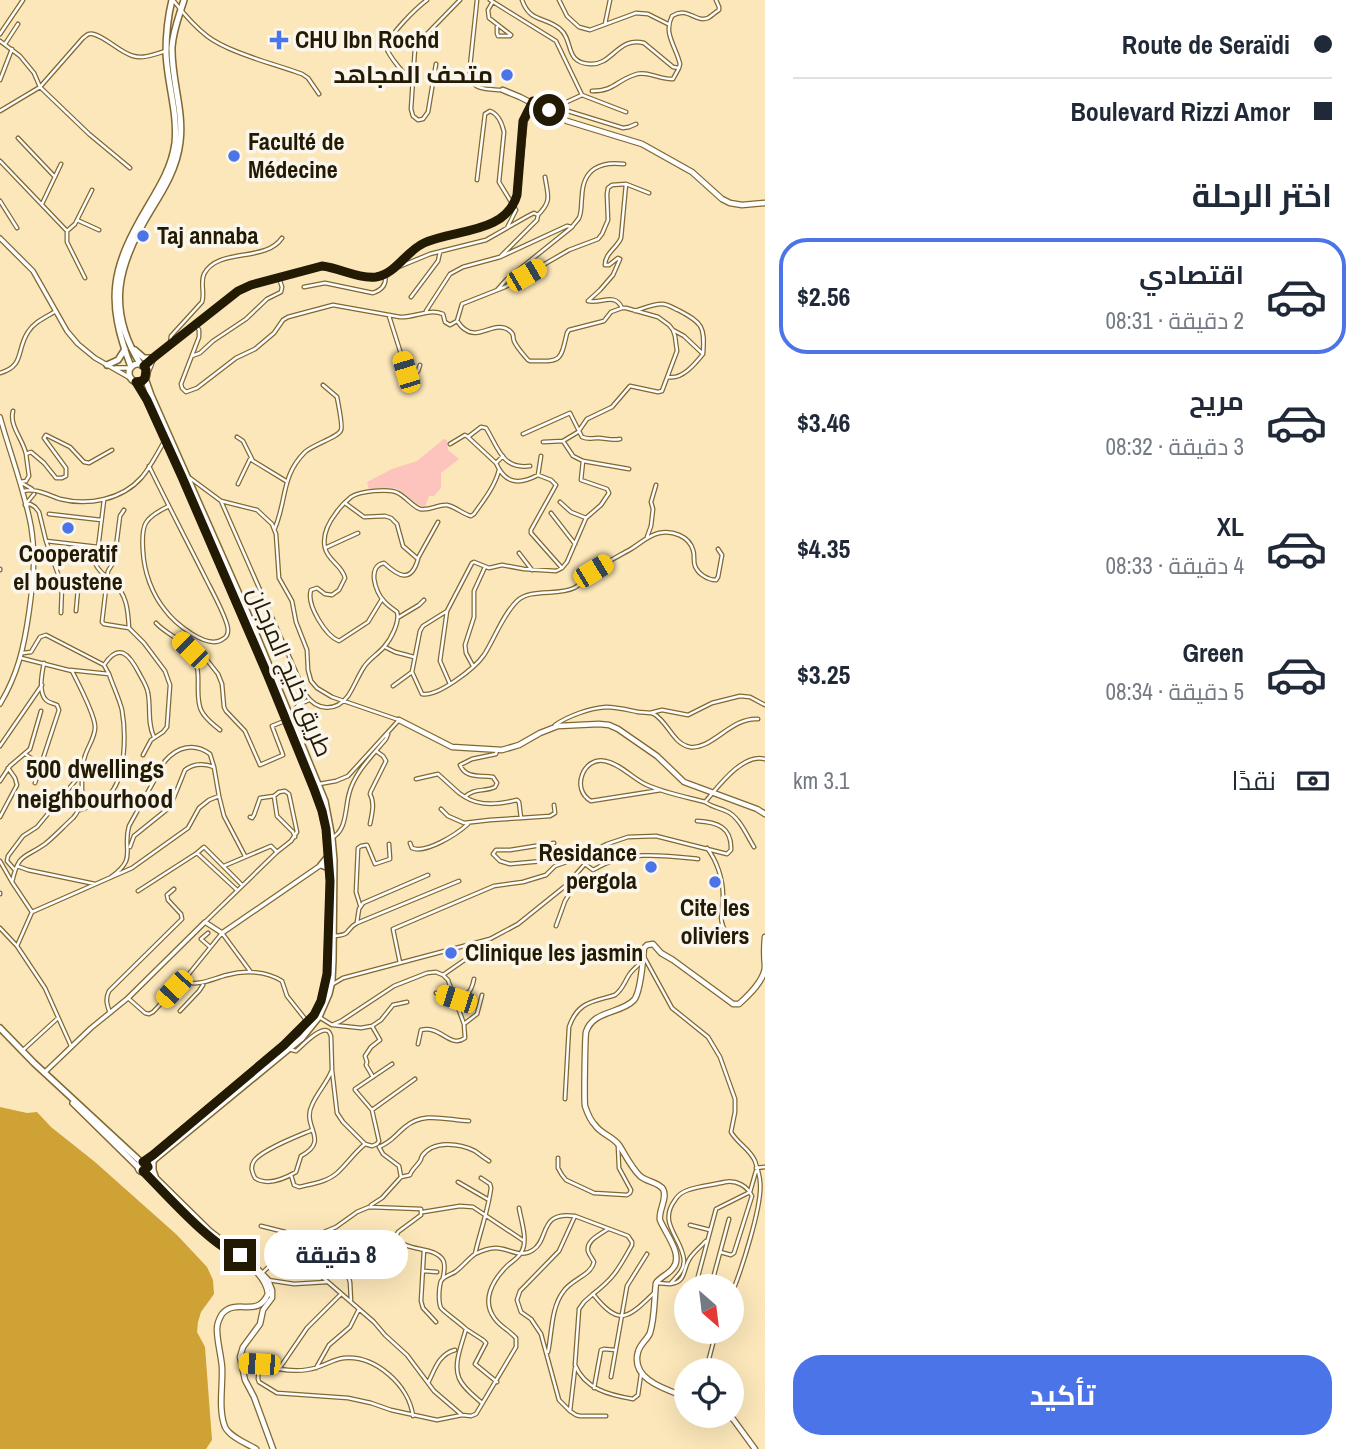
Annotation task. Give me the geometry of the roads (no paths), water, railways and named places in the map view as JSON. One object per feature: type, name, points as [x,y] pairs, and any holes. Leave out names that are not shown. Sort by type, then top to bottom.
[{"type":"main road","points":[[131,368],[115,310],[118,267],[133,230],[169,167],[174,146],[175,116],[166,51],[174,0],[184,0],[174,30],[172,50],[180,112],[180,145],[174,169],[137,233],[123,267],[121,322],[129,343],[143,365],[146,370],[146,377],[142,381],[134,380],[129,374],[131,368],[136,364],[143,365]]},
{"type":"main road","points":[[503,90],[519,94],[571,123],[642,144],[692,172],[730,203],[765,203]]},
{"type":"main road","points":[[533,103],[571,123]]},
{"type":"main road","points":[[129,343],[144,358],[153,358]]},
{"type":"main road","points":[[110,366],[125,349]]},
{"type":"main road","name":"طريق خليج المرجان","points":[[146,377],[150,395],[184,477],[324,802],[330,838],[332,974],[319,1017],[302,1038],[286,1047]]},
{"type":"main road","name":"طريق خليج المرجان","points":[[134,380],[147,400],[184,477]]},
{"type":"main road","points":[[399,720],[452,747],[498,750],[511,748],[550,729],[567,725],[609,725],[657,756],[684,782],[764,812]]},
{"type":"main road","points":[[321,865],[330,861]]},
{"type":"main road","points":[[321,865],[330,861]]},
{"type":"main road","name":"طريق خليج المرجان","points":[[143,1166],[286,1047],[314,1015],[327,989],[331,936]]},
{"type":"main road","points":[[674,1392],[651,1383],[641,1371],[637,1356],[651,1331],[656,1283],[675,1267],[677,1261],[659,1215],[664,1191],[639,1175],[617,1143],[593,1124],[585,1105],[586,1032],[603,1014],[634,999],[638,992],[644,948],[647,945],[653,944],[661,954],[733,1004],[739,1004],[761,978],[765,966],[765,937]]},
{"type":"main road","points":[[0,1028],[44,1073],[134,1156],[206,1234],[250,1266],[267,1285],[267,1297],[257,1307]]},
{"type":"main road","points":[[44,1073],[210,1231],[223,1241],[243,1247],[251,1262],[268,1280],[272,1297],[263,1312],[257,1331],[241,1350],[241,1363],[274,1449]]},
{"type":"main road","points":[[134,1156],[154,1157],[152,1167],[155,1176]]},
{"type":"main road","points":[[235,1255],[244,1254],[243,1247]]},
{"type":"main road","points":[[256,1449],[231,1434],[226,1427],[217,1326],[226,1310],[257,1307],[263,1312]]},
{"type":"main road","points":[[739,1428],[755,1449]]},
{"type":"street","points":[[0,33],[23,0]]},
{"type":"street","points":[[174,0],[207,36],[218,43],[306,76],[319,94]]},
{"type":"street","points":[[413,81],[388,54],[386,47],[388,40],[427,0]]},
{"type":"street","points":[[436,64],[428,112],[421,120],[415,119],[412,112],[415,48],[460,0]]},
{"type":"street","points":[[477,0],[468,76],[471,83],[477,87],[503,90]]},
{"type":"street","points":[[522,0],[531,15],[557,26],[562,31],[571,54],[581,62],[590,65],[600,63],[624,45],[639,41],[673,67],[679,68]]},
{"type":"street","points":[[559,0],[567,16],[579,27],[590,30],[636,12],[648,14],[668,24]]},
{"type":"street","points":[[605,24],[610,0]]},
{"type":"street","points":[[592,91],[614,87],[636,74],[672,79],[679,68],[668,32],[672,16],[680,12],[703,19],[709,18],[719,9],[716,0]]},
{"type":"street","points":[[498,25],[488,15],[491,1],[556,41],[582,95],[626,112]]},
{"type":"street","points":[[5,44],[18,24]]},
{"type":"street","points":[[0,111],[40,87],[88,34],[94,34],[136,57],[166,51]]},
{"type":"street","points":[[0,41],[30,66],[40,87],[89,134],[130,168]]},
{"type":"street","points":[[0,80],[12,49]]},
{"type":"street","points":[[0,66],[5,68]]},
{"type":"street","points":[[549,110],[582,95]]},
{"type":"street","points":[[143,365],[238,291],[251,285],[322,266],[367,277],[385,274],[421,244],[486,226],[504,215],[517,195],[524,119],[533,103]]},
{"type":"street","points":[[555,107],[623,128],[636,124]]},
{"type":"street","points":[[477,180],[485,114],[491,111],[496,114],[504,132],[499,182],[516,211],[507,228]]},
{"type":"street","points":[[18,138],[55,177]]},
{"type":"street","points":[[0,161],[67,231],[67,243],[85,278]]},
{"type":"street","points":[[497,290],[572,227],[580,217],[582,186],[590,172],[610,162],[624,164]]},
{"type":"street","points":[[43,204],[61,164]]},
{"type":"street","points":[[500,257],[537,220],[546,207],[548,200],[545,177]]},
{"type":"street","points":[[457,321],[461,304],[505,288],[569,250],[598,239],[608,220],[608,188],[617,183],[626,184],[649,193]]},
{"type":"street","points":[[622,308],[615,299],[588,301],[612,275],[620,259],[605,265],[607,256],[621,238],[626,184]]},
{"type":"street","points":[[67,231],[77,220],[92,190]]},
{"type":"street","points":[[0,201],[2,209],[17,228]]},
{"type":"street","points":[[391,270],[430,254],[486,240],[534,213],[538,215]]},
{"type":"street","points":[[77,220],[99,230]]},
{"type":"street","points":[[425,312],[450,274],[463,267],[500,257],[568,226],[572,227]]},
{"type":"street","points":[[0,238],[33,271],[67,331],[78,344],[134,380]]},
{"type":"street","points":[[170,345],[171,336],[202,302],[204,275],[212,266],[222,260],[270,248],[282,238]]},
{"type":"street","points":[[411,298],[438,261],[440,252]]},
{"type":"street","points":[[304,287],[325,283],[373,293],[383,288],[385,274]]},
{"type":"street","points":[[192,356],[200,353],[267,299],[281,292],[279,278]]},
{"type":"street","points":[[635,311],[663,304],[697,321],[702,328],[702,354],[697,362],[676,378],[668,377]]},
{"type":"street","points":[[196,324],[199,337],[181,384],[186,392],[197,388],[231,361],[255,349],[288,317],[333,305],[389,316],[409,317],[425,312],[440,312],[448,325],[457,321]]},
{"type":"street","points":[[457,321],[467,332],[473,333],[496,326],[507,329],[512,332],[514,342],[528,360],[552,360],[562,355],[569,330],[604,321],[611,312],[622,308],[658,317],[684,336],[702,354]]},
{"type":"street","points":[[1,374],[15,366],[30,328],[56,311]]},
{"type":"street","points":[[389,316],[408,376],[416,375],[420,365]]},
{"type":"street","points":[[543,442],[563,441],[579,431],[587,419],[612,407],[628,387],[633,385],[660,392],[664,389],[677,351],[673,330]]},
{"type":"street","points":[[146,377],[153,358]]},
{"type":"street","points":[[110,366],[131,368]]},
{"type":"street","points":[[316,787],[323,782],[348,776],[399,720],[343,701],[316,686],[310,678],[307,650],[295,619],[292,601],[279,578],[275,529],[288,475],[296,461],[309,449],[341,431],[337,397],[323,386]]},
{"type":"street","points":[[13,411],[11,419],[24,445],[30,475],[26,481],[20,482]]},
{"type":"street","points":[[523,434],[569,413],[582,437],[613,441],[620,439]]},
{"type":"street","points":[[0,417],[31,524],[34,561],[22,655],[0,705]]},
{"type":"street","points":[[468,437],[481,427],[486,428],[503,456],[512,465],[530,466]]},
{"type":"street","points":[[26,454],[33,452],[61,479],[67,474],[66,468],[44,438],[45,435],[69,447],[89,463],[112,450]]},
{"type":"street","points":[[450,444],[465,435],[496,463],[502,474],[520,483],[537,475],[556,485],[531,533],[562,568]]},
{"type":"street","points":[[237,437],[243,442],[253,461],[287,482]]},
{"type":"street","points":[[20,482],[32,489],[80,503],[104,499],[141,478],[165,440]]},
{"type":"street","points":[[563,441],[573,456],[583,461],[629,469]]},
{"type":"street","points":[[496,463],[503,456]]},
{"type":"street","points":[[537,475],[541,456]]},
{"type":"street","points":[[238,484],[249,460],[253,461]]},
{"type":"street","points":[[450,684],[440,661],[447,611],[472,563],[485,568],[502,565],[556,571],[562,568],[586,519],[609,493],[607,489],[581,481],[583,461]]},
{"type":"street","points":[[149,466],[169,506],[225,620],[228,635],[222,640],[214,642],[203,639],[174,620],[159,601],[147,575],[142,531],[149,517],[169,506]]},
{"type":"street","points":[[382,599],[364,626],[343,640],[336,641],[315,613],[309,599],[309,593],[314,588],[329,595],[335,594],[343,584],[345,578],[341,569],[329,557],[325,548],[326,531],[345,503],[357,494],[392,490],[420,509],[448,505],[471,516],[487,497],[499,470]]},
{"type":"street","points":[[184,477],[221,501],[257,510],[275,529]]},
{"type":"street","points":[[647,537],[656,485]]},
{"type":"street","points":[[23,494],[32,489]]},
{"type":"street","points":[[25,505],[38,491]]},
{"type":"street","points":[[23,494],[34,494]]},
{"type":"street","points":[[104,499],[97,567],[122,593],[127,607],[129,628]]},
{"type":"street","points":[[221,501],[309,700],[314,704],[324,708],[334,707],[343,701],[368,662],[384,647],[398,617],[424,600]]},
{"type":"street","points":[[560,502],[571,512],[586,519]]},
{"type":"street","points":[[345,503],[364,517],[391,518],[397,524],[403,546],[418,558]]},
{"type":"street","points":[[25,505],[30,504],[39,512],[62,585],[61,613]]},
{"type":"street","points":[[124,510],[120,516],[113,563],[108,571],[102,622],[129,628],[156,657],[166,671],[170,685],[167,727],[163,733],[154,737],[143,755]]},
{"type":"street","points":[[551,513],[575,545]]},
{"type":"street","points":[[49,514],[101,520]]},
{"type":"street","points":[[398,617],[397,612],[382,599],[373,575],[376,566],[384,564],[397,575],[410,574],[438,522]]},
{"type":"street","points":[[447,611],[420,631],[412,672],[425,695],[450,684],[482,658],[497,630],[522,597],[569,590],[593,571],[647,537],[662,532],[684,536],[694,552],[696,569],[711,581],[718,577],[722,555],[718,550]]},
{"type":"street","points":[[325,548],[358,533]]},
{"type":"street","points":[[46,541],[98,547]]},
{"type":"street","points":[[519,553],[532,570]]},
{"type":"street","points":[[473,666],[465,645],[474,617],[474,591],[485,568]]},
{"type":"street","points":[[62,585],[76,584],[76,611]]},
{"type":"street","points":[[156,623],[177,638],[191,653],[197,664],[201,710],[220,730]]},
{"type":"street","points":[[12,883],[16,868],[23,857],[46,843],[78,811],[110,794],[123,762],[124,752],[122,714],[104,666],[46,635],[40,637],[31,652],[22,655]]},
{"type":"street","points":[[384,647],[414,657]]},
{"type":"street","points":[[104,666],[115,654],[124,653],[132,659],[148,693],[149,721],[154,737]]},
{"type":"street","points":[[191,653],[203,656],[218,674],[222,684],[224,707],[246,731],[260,765],[283,755],[272,726],[309,700]]},
{"type":"street","points":[[22,655],[70,670],[109,674]]},
{"type":"street","points":[[35,783],[59,710],[57,705],[45,699],[42,685],[44,663]]},
{"type":"street","points":[[70,670],[95,726],[85,754],[81,774],[83,798],[78,811]]},
{"type":"street","points":[[393,686],[412,672]]},
{"type":"street","points":[[0,746],[42,685]]},
{"type":"street","points":[[650,713],[662,710],[688,715],[712,703],[740,696],[750,697],[765,705]]},
{"type":"street","points":[[550,729],[564,720],[601,708],[616,708],[650,713],[689,747],[705,743],[741,721],[758,719]]},
{"type":"street","points":[[0,780],[8,768],[31,747],[41,711]]},
{"type":"street","points":[[330,838],[341,830],[353,782],[386,739],[389,731]]},
{"type":"street","points":[[129,851],[129,826],[165,761],[172,754],[187,747],[202,748],[210,754],[224,816],[245,856]]},
{"type":"street","points":[[465,797],[470,792],[495,788],[497,783],[493,777],[467,774],[460,765],[471,759],[496,754],[498,750]]},
{"type":"street","points":[[370,824],[373,799],[370,794],[386,761],[376,751]]},
{"type":"street","points":[[25,754],[41,765]]},
{"type":"street","points":[[705,802],[720,781],[747,761],[759,757],[765,759]]},
{"type":"street","points":[[661,790],[591,801],[583,794],[581,776],[593,763],[603,760],[612,763],[644,784],[728,811],[754,847]]},
{"type":"street","points":[[107,880],[125,864],[135,836],[170,807],[185,770],[196,764],[214,767]]},
{"type":"street","points":[[0,817],[17,785],[8,768]]},
{"type":"street","points":[[81,774],[41,824],[26,834],[7,861],[16,868],[94,884]]},
{"type":"street","points":[[416,779],[438,774],[473,801],[498,805],[517,800],[521,818]]},
{"type":"street","points":[[348,776],[353,782]]},
{"type":"street","points":[[642,793],[644,784]]},
{"type":"street","points":[[44,1073],[91,1028],[128,998],[242,885],[295,837],[297,829],[289,794],[285,791],[260,798],[254,815],[250,817]]},
{"type":"street","points":[[17,946],[32,912],[132,868],[188,828],[199,808],[219,796]]},
{"type":"street","points":[[274,796],[277,816],[295,837]]},
{"type":"street","points":[[410,843],[412,848],[421,850],[468,824],[550,816],[555,813],[554,805]]},
{"type":"street","points":[[441,809],[452,818],[468,824]]},
{"type":"street","points":[[400,963],[393,929],[488,888],[546,875],[552,867],[584,856],[607,844],[628,837],[656,836],[727,853],[731,850],[731,839],[724,828],[710,822],[697,821]]},
{"type":"street","points":[[554,843],[496,850],[493,854],[500,861],[510,864],[584,856]]},
{"type":"street","points":[[357,923],[360,905],[356,892],[358,849],[367,845],[375,864],[390,859],[389,844]]},
{"type":"street","points":[[223,866],[271,846],[277,852]]},
{"type":"street","points":[[138,891],[204,847],[242,885]]},
{"type":"street","points":[[706,848],[722,880],[720,922],[727,933]]},
{"type":"street","points":[[197,853],[237,891]]},
{"type":"street","points":[[585,864],[593,870],[615,860],[653,855],[698,859]]},
{"type":"street","points":[[327,989],[343,978],[480,943],[499,935],[518,924],[569,883],[585,864],[587,860],[584,856]]},
{"type":"street","points":[[0,861],[32,912]]},
{"type":"street","points":[[128,998],[145,1013],[153,1012],[222,933],[321,865]]},
{"type":"street","points":[[360,905],[428,875]]},
{"type":"street","points":[[331,936],[348,934],[357,923],[459,881]]},
{"type":"street","points":[[556,926],[573,888],[569,883]]},
{"type":"street","points":[[111,1013],[106,1004],[109,991],[182,919],[181,914],[168,900],[169,893],[174,888]]},
{"type":"street","points":[[205,922],[222,933],[250,971]]},
{"type":"street","points":[[0,927],[17,946],[45,988],[71,1046]]},
{"type":"street","points":[[208,933],[201,939],[210,947]]},
{"type":"street","points":[[565,1099],[569,1027],[573,1017],[583,1005],[619,993],[643,958],[672,1007],[708,1037],[720,1057],[735,1099],[731,1132],[734,1139],[754,1158],[760,1182],[760,1196],[738,1274]]},
{"type":"street","points":[[443,975],[466,960]]},
{"type":"street","points":[[184,971],[188,975]]},
{"type":"street","points":[[182,981],[203,984],[227,975],[250,971],[270,975],[282,981],[287,996],[308,1022]]},
{"type":"street","points":[[332,1025],[394,986],[436,972],[448,980],[466,1035],[462,1041],[451,1040],[434,1029],[426,1028],[419,1032],[418,1044]]},
{"type":"street","points":[[332,974],[343,978]]},
{"type":"street","points":[[436,993],[456,999],[470,992],[474,979]]},
{"type":"street","points":[[180,1011],[203,984]]},
{"type":"street","points":[[170,986],[174,989]]},
{"type":"street","points":[[464,1024],[477,1014],[482,995]]},
{"type":"street","points":[[319,1017],[332,1025],[360,1028],[372,1026],[381,1020],[393,1005],[407,1002]]},
{"type":"street","points":[[21,1051],[58,1018]]},
{"type":"street","points":[[372,1026],[380,1040],[365,1056],[366,1065],[373,1077]]},
{"type":"street","points":[[286,1047],[296,1051],[320,1030],[327,1030],[331,1036],[337,1113],[365,1144],[378,1146],[388,1143],[411,1122],[424,1117],[469,1121]]},
{"type":"street","points":[[392,1064],[355,1090],[372,1110],[379,1137],[378,1146],[383,1154],[399,1166],[401,1177]]},
{"type":"street","points":[[312,1130],[258,1156],[252,1166],[255,1178],[260,1182],[268,1182],[296,1172],[301,1156],[315,1145],[311,1106],[332,1070]]},
{"type":"street","points":[[372,1110],[415,1079]]},
{"type":"street","points":[[558,1158],[559,1172],[566,1180],[594,1193],[627,1195],[631,1190],[619,1168],[617,1143]]},
{"type":"street","points":[[292,1175],[296,1187],[328,1179],[365,1144]]},
{"type":"street","points":[[283,1250],[308,1248],[317,1235],[369,1207],[382,1198],[401,1177],[408,1176],[423,1155],[435,1147],[452,1144],[474,1150],[489,1161]]},
{"type":"street","points":[[756,1168],[765,1167]]},
{"type":"street","points":[[698,1274],[716,1209],[750,1192],[756,1168]]},
{"type":"street","points":[[475,1254],[489,1200],[490,1184],[481,1178]]},
{"type":"street","points":[[670,1284],[680,1273],[684,1262],[668,1220],[678,1194],[732,1181],[743,1185],[750,1192],[751,1203],[734,1253],[731,1255],[720,1252]]},
{"type":"street","points":[[458,1182],[489,1200]]},
{"type":"street","points":[[351,1303],[351,1288],[343,1253],[366,1236],[396,1235],[422,1212],[468,1206],[487,1215],[524,1241]]},
{"type":"street","points":[[369,1207],[419,1208],[422,1212]]},
{"type":"street","points":[[519,1208],[524,1241],[521,1254]]},
{"type":"street","points":[[259,1364],[258,1379],[277,1393],[348,1398],[437,1420],[477,1414],[515,1351],[516,1342],[516,1338],[494,1318],[488,1294],[506,1267],[521,1254],[536,1248],[552,1220],[567,1215],[575,1216],[628,1236],[632,1245],[616,1273],[579,1309],[570,1410]]},
{"type":"street","points":[[575,1216],[559,1251],[520,1291],[517,1300],[521,1312],[531,1319],[541,1334],[559,1400],[576,1415],[606,1416]]},
{"type":"street","points":[[714,1274],[729,1219]]},
{"type":"street","points":[[690,1225],[710,1230]]},
{"type":"street","points":[[261,1226],[285,1232],[283,1250],[276,1261],[262,1273]]},
{"type":"street","points":[[547,1354],[558,1302],[570,1284],[592,1270],[594,1262],[588,1251],[589,1246],[608,1229]]},
{"type":"street","points":[[396,1235],[400,1243],[437,1255],[443,1261],[439,1304],[466,1329],[484,1340],[486,1343],[475,1364],[496,1382]]},
{"type":"street","points":[[656,1283],[674,1284],[682,1279],[689,1258],[707,1240]]},
{"type":"street","points":[[443,1278],[455,1272],[475,1254],[494,1248],[521,1254]]},
{"type":"street","points":[[305,1249],[311,1264],[327,1282],[374,1322],[384,1335],[407,1355],[434,1391],[462,1415]]},
{"type":"street","points":[[424,1250],[421,1301],[423,1308],[436,1322]]},
{"type":"street","points":[[611,1377],[627,1286],[647,1254]]},
{"type":"street","points":[[424,1271],[437,1272]]},
{"type":"street","points":[[268,1280],[294,1284],[327,1282]]},
{"type":"street","points":[[593,1294],[610,1312],[621,1316],[634,1312],[655,1291]]},
{"type":"street","points":[[279,1369],[307,1328],[341,1294]]},
{"type":"street","points":[[316,1368],[329,1345],[349,1327],[359,1309]]},
{"type":"street","points":[[466,1329],[457,1370],[460,1380],[482,1404]]},
{"type":"street","points":[[428,1383],[441,1358],[455,1350]]},
{"type":"street","points":[[594,1388],[601,1350],[615,1350]]},
{"type":"street","points":[[241,1363],[295,1371],[316,1368],[342,1358],[372,1362],[401,1389],[410,1404],[413,1416]]},
{"type":"street","points":[[575,1365],[584,1380],[594,1388],[633,1399],[638,1395],[641,1371]]},
{"type":"place","name":"CHU Ibn Rochd","points":[[279,40]]},
{"type":"place","name":"متحف المجاهد","points":[[507,75]]},
{"type":"place","name":"Faculté de Médecine","points":[[234,156]]},
{"type":"place","name":"Taj annaba","points":[[143,236]]},
{"type":"place","name":"Cooperatif el boustene","points":[[68,528]]},
{"type":"place","name":"Residance pergola","points":[[651,867]]},
{"type":"place","name":"Cite les oliviers","points":[[715,882]]},
{"type":"place","name":"Clinique les jasmin","points":[[451,953]]},
{"type":"district","name":"500 dwellings neighbourhood","points":[[95,784]]}]
